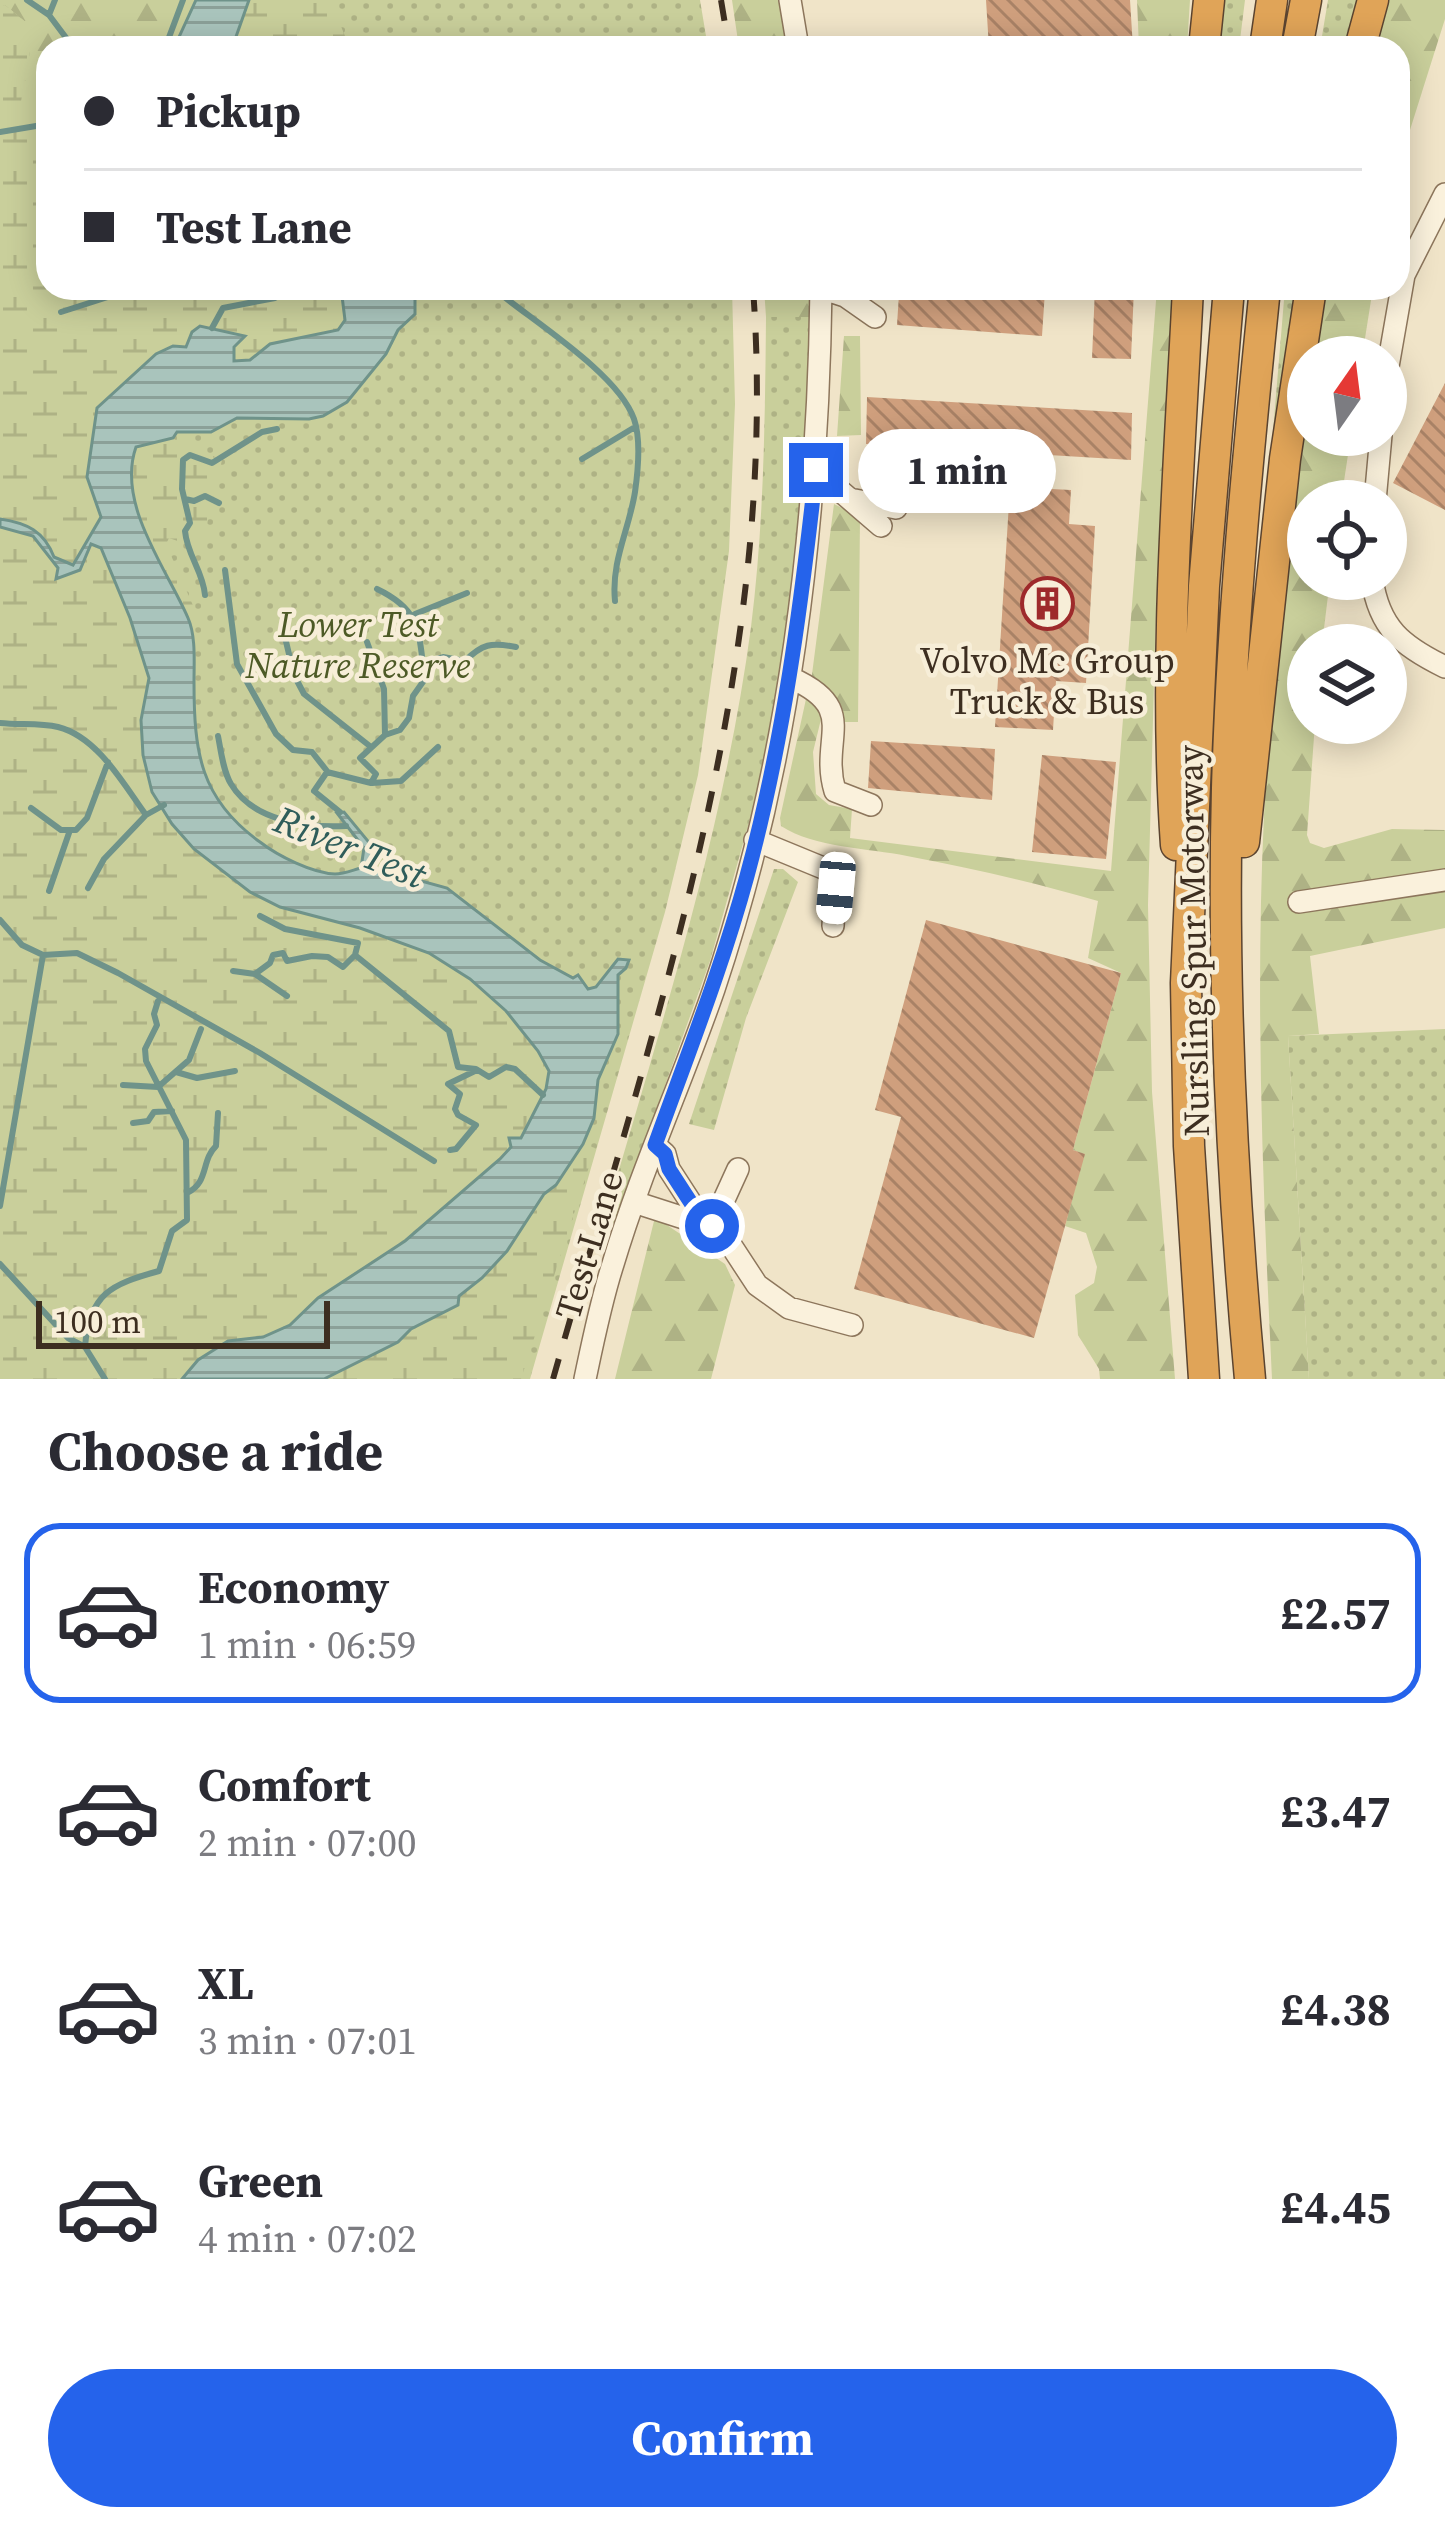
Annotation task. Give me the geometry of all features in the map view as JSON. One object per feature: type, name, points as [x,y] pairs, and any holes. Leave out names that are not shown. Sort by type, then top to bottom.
[{"type":"highway","points":[[1205,36],[1209,0]]},
{"type":"highway","points":[[1267,36],[1272,0]]},
{"type":"highway","points":[[1299,36],[1306,0]]},
{"type":"highway","points":[[1363,36],[1373,0]]},
{"type":"highway","points":[[1186,983],[1173,797],[1188,300]]},
{"type":"highway","name":"Nursling Spur Motorway","points":[[1204,1379],[1190,1166],[1186,983],[1204,586],[1228,300]]},
{"type":"highway","name":"Nursling Spur Motorway","points":[[1250,1379],[1237,1232],[1227,791],[1234,641],[1264,300]]},
{"type":"highway","points":[[1229,989],[1282,481],[1309,300]]},
{"type":"street","points":[[790,0],[796,36]]},
{"type":"street","points":[[1410,265],[1445,194]]},
{"type":"street","name":"Test Lane","points":[[585,1379],[612,1265],[714,989],[755,840],[791,677],[816,470],[821,300]]},
{"type":"street","points":[[851,300],[875,317]]},
{"type":"street","points":[[1394,336],[1400,300]]},
{"type":"street","points":[[816,470],[849,499],[888,517]]},
{"type":"street","points":[[1375,600],[1393,636],[1445,667]]},
{"type":"street","points":[[791,677],[826,700],[832,713],[835,791],[871,805]]},
{"type":"street","points":[[755,840],[828,870],[836,888],[832,926]]},
{"type":"street","points":[[1298,902],[1445,880]]},
{"type":"street","points":[[655,1145],[708,1225]]},
{"type":"street","points":[[708,1225],[738,1169]]},
{"type":"street","points":[[634,1202],[721,1229],[757,1285],[789,1308],[852,1325]]},
{"type":"green space","name":"Lower Test Nature Reserve","points":[[0,0],[700,0],[706,36],[36,36],[36,300],[732,300],[735,404],[729,551],[698,775],[665,912],[530,1379],[0,1379]]},
{"type":"green space","points":[[0,0],[196,0],[180,36],[36,36],[36,139],[31,139],[20,107],[34,29],[5,5],[0,6]]},
{"type":"green space","points":[[249,0],[330,0],[345,36],[236,36]]},
{"type":"green space","points":[[732,0],[781,0],[787,36],[737,36]]},
{"type":"green space","points":[[1137,0],[1190,0],[1188,36],[1138,36]]},
{"type":"green space","points":[[1223,0],[1245,0],[1240,36],[1220,36]]},
{"type":"green space","points":[[1328,0],[1357,0],[1347,36],[1322,36]]},
{"type":"green space","points":[[1380,0],[1445,0],[1445,19],[1410,130],[1410,36],[1372,36]]},
{"type":"green space","points":[[5,5],[34,29],[20,107],[31,139],[36,139],[36,300],[344,300],[345,304],[339,330],[270,344],[250,360],[233,361],[234,347],[192,332],[187,347],[156,354],[96,408],[87,477],[101,517],[73,565],[54,557],[33,527],[0,519],[0,6]]},
{"type":"green space","points":[[765,300],[809,300],[809,317],[766,317]]},
{"type":"green space","points":[[1156,300],[1172,300],[1156,609],[1148,905],[1152,1092],[1175,1379],[1100,1379],[1078,1335],[1075,1295],[1094,1283],[1097,1267],[1086,1233],[1065,1226],[1084,1154],[1073,1150],[1121,973],[1088,958],[1098,901],[955,866],[825,843],[781,826],[806,699],[819,705],[822,715],[813,752],[816,794],[829,805],[852,809],[850,838],[1111,871]]},
{"type":"green space","points":[[1284,300],[1297,300],[1291,336],[1287,336],[1269,479]]},
{"type":"green space","points":[[1318,300],[1371,300],[1365,336],[1312,336]]},
{"type":"green space","points":[[766,317],[809,317],[813,391],[809,491],[764,769],[710,961],[615,1224],[604,1221],[689,927],[739,703],[759,550]]},
{"type":"green space","points":[[844,336],[860,336],[861,435],[837,436]]},
{"type":"green space","points":[[167,436],[222,460],[201,549],[169,538],[166,544],[195,610],[191,614],[184,612],[156,553],[134,491],[136,448]]},
{"type":"green space","points":[[1298,456],[1348,456],[1344,480],[1295,480]]},
{"type":"green space","points":[[834,504],[860,517],[858,722],[840,722],[811,682]]},
{"type":"green space","points":[[0,527],[33,536],[58,568],[56,578],[69,577],[92,544],[101,547],[128,610],[148,676],[154,787],[172,824],[194,850],[234,883],[279,907],[381,934],[446,964],[502,1008],[541,1053],[549,1071],[535,1114],[521,1138],[500,1159],[372,1266],[339,1283],[278,1332],[228,1341],[212,1349],[182,1379],[0,1379]]},
{"type":"green space","points":[[1287,552],[1287,600],[1327,600],[1325,624],[1287,624],[1287,744],[1314,744],[1310,843],[1324,848],[1392,829],[1445,830],[1445,928],[1310,956],[1319,1034],[1288,1036],[1309,1379],[1272,1379],[1261,1097],[1264,815]]},
{"type":"green space","points":[[774,869],[783,869],[798,882],[746,1018],[714,1130],[689,1124]]},
{"type":"green space","points":[[1445,1029],[1445,1379],[1309,1379],[1288,1036]]},
{"type":"green space","points":[[583,1144],[595,1148],[521,1379],[324,1379],[398,1342],[482,1278],[507,1251]]},
{"type":"green space","points":[[655,1217],[725,1264],[735,1285],[711,1379],[615,1379]]},
{"type":"water","points":[[196,0],[249,0],[236,36],[180,36]]},
{"type":"water","points":[[342,300],[415,300],[415,314],[398,330],[386,354],[347,402],[323,416],[237,418],[211,432],[177,432],[173,438],[136,447],[132,469],[138,513],[192,633],[194,707],[204,772],[224,809],[240,826],[296,863],[335,874],[361,868],[364,848],[337,813],[344,812],[372,846],[374,868],[447,888],[540,960],[573,978],[578,975],[588,989],[596,987],[618,959],[629,960],[618,975],[618,1034],[598,1080],[594,1118],[583,1144],[507,1251],[459,1296],[458,1305],[324,1379],[182,1379],[198,1360],[228,1341],[263,1337],[290,1325],[318,1298],[405,1241],[500,1159],[511,1147],[509,1138],[521,1138],[546,1089],[549,1071],[506,1011],[470,979],[429,953],[280,907],[250,892],[194,849],[152,792],[141,720],[149,678],[101,548],[91,544],[80,570],[56,579],[58,568],[33,536],[0,527],[0,519],[26,526],[40,535],[54,557],[73,565],[101,517],[87,477],[97,408],[156,354],[173,346],[186,347],[200,326],[245,336],[234,347],[234,361],[250,360],[270,344],[338,330],[345,320]]},
{"type":"building","points":[[986,0],[1130,0],[1132,36],[988,36]]},
{"type":"building","points":[[899,300],[1044,300],[1042,336],[897,325]]},
{"type":"building","points":[[1094,300],[1133,300],[1131,359],[1092,358]]},
{"type":"building","points":[[1445,383],[1445,510],[1407,490],[1407,480],[1395,480]]},
{"type":"building","points":[[867,397],[1132,413],[1131,460],[866,444]]},
{"type":"building","name":"Volvo Mc Group Truck & Bus","points":[[1010,487],[1071,490],[1069,524],[1095,526],[1086,683],[1056,681],[1053,730],[995,727]]},
{"type":"building","points":[[871,741],[995,749],[992,800],[868,788]]},
{"type":"building","points":[[1042,755],[1116,762],[1106,859],[1032,852]]},
{"type":"building","points":[[926,920],[1121,973],[1073,1150],[1085,1154],[1034,1338],[854,1289],[901,1117],[875,1110]]},
{"type":"waterway","points":[[27,0],[49,15]]},
{"type":"waterway","points":[[55,0],[49,15],[65,36]]},
{"type":"waterway","points":[[170,36],[183,0]]},
{"type":"waterway","points":[[0,132],[36,126]]},
{"type":"waterway","points":[[61,312],[98,300]]},
{"type":"waterway","points":[[212,328],[223,308],[265,300]]},
{"type":"waterway","points":[[509,300],[611,384],[634,419],[637,475],[616,572],[615,601]]},
{"type":"waterway","points":[[582,459],[635,427]]},
{"type":"waterway","points":[[205,595],[186,540],[190,523],[182,489],[183,460],[190,455],[212,463],[262,432],[277,429]]},
{"type":"waterway","points":[[185,499],[205,496],[219,503]]},
{"type":"waterway","points":[[225,570],[237,664],[276,734],[293,750],[312,752],[327,771]]},
{"type":"waterway","name":"River Test","points":[[340,812],[314,791],[327,772],[371,783],[376,774],[360,758],[385,735],[400,730],[425,679],[411,615],[377,589]]},
{"type":"waterway","points":[[415,614],[467,593]]},
{"type":"waterway","points":[[283,629],[294,675],[304,694],[371,747]]},
{"type":"waterway","points":[[367,642],[384,689],[385,735]]},
{"type":"waterway","points":[[423,663],[443,657],[465,661],[488,646],[516,647]]},
{"type":"waterway","points":[[0,723],[72,732],[98,751],[146,815],[164,805]]},
{"type":"waterway","name":"River Test","points":[[218,736],[228,779],[253,806],[282,820],[346,826]]},
{"type":"waterway","points":[[372,783],[401,781],[438,747]]},
{"type":"waterway","points":[[31,808],[61,830],[76,830],[87,818],[108,762]]},
{"type":"waterway","points":[[88,888],[104,859],[145,816]]},
{"type":"waterway","points":[[49,891],[70,830]]},
{"type":"waterway","points":[[260,916],[285,929],[358,943],[355,955],[449,1031],[458,1067],[476,1069],[489,1077],[506,1067],[515,1069],[543,1095]]},
{"type":"waterway","points":[[0,920],[22,945],[43,955],[0,1206]]},
{"type":"waterway","points":[[43,955],[77,953],[118,973],[260,1053],[434,1161]]},
{"type":"waterway","points":[[233,971],[255,974],[273,955],[283,953],[287,961],[328,957],[343,967],[355,955]]},
{"type":"waterway","points":[[255,974],[287,996]]},
{"type":"waterway","points":[[85,1347],[98,1303],[116,1287],[159,1271],[172,1231],[187,1220],[186,1140],[146,1061],[145,1049],[157,1025],[158,1001]]},
{"type":"waterway","points":[[123,1085],[158,1087],[189,1060],[201,1029]]},
{"type":"waterway","points":[[450,1150],[476,1125],[458,1115],[460,1094],[448,1084],[477,1070]]},
{"type":"waterway","points":[[176,1072],[197,1078],[235,1071]]},
{"type":"waterway","points":[[133,1123],[148,1121],[154,1112],[172,1111]]},
{"type":"waterway","points":[[187,1193],[199,1183],[216,1146],[218,1113]]},
{"type":"waterway","points":[[0,1264],[68,1338],[85,1347],[105,1379]]},
{"type":"railway","points":[[721,0],[727,36]]},
{"type":"railway","points":[[553,1379],[668,977],[729,704],[748,566],[757,428],[753,300]]},
{"type":"place","name":"Volvo Mc Group Truck & Bus","points":[[1047,604]]},
{"type":"route","points":[[712,1226],[704,1223],[669,1169],[665,1154],[655,1145],[714,989],[748,874],[791,677],[816,470]]}]
